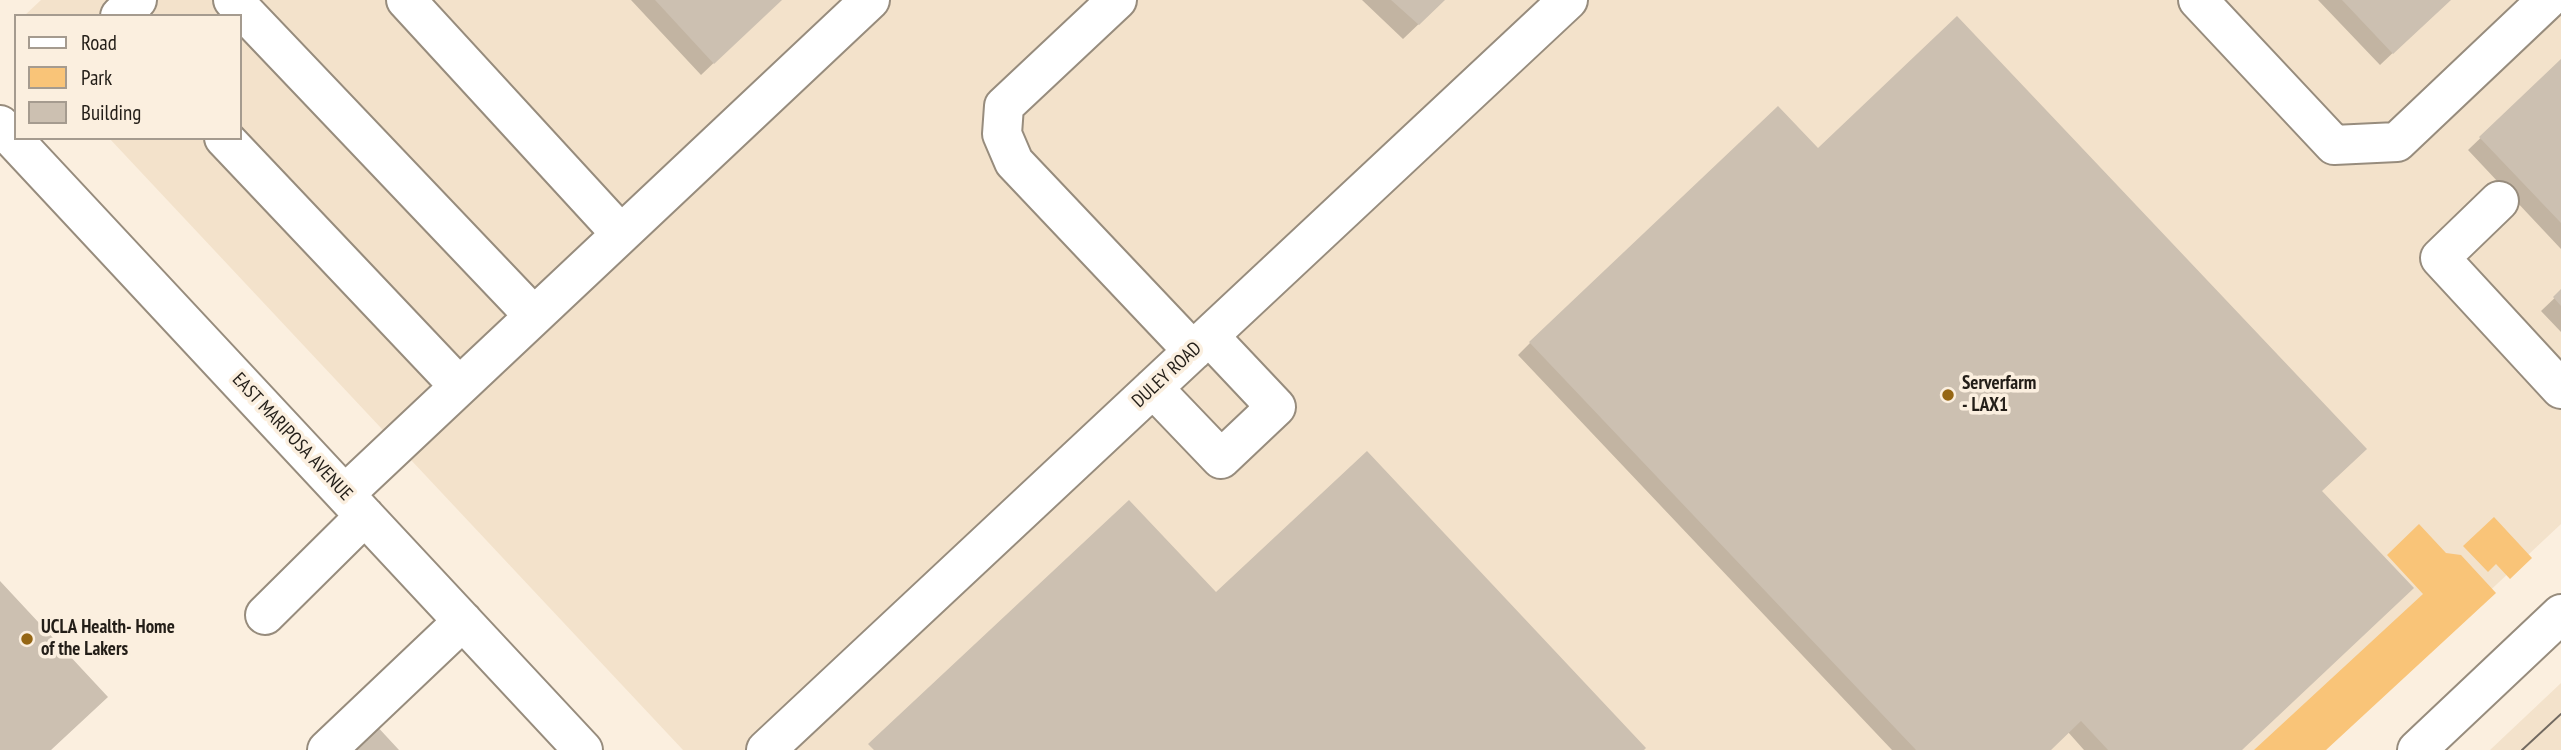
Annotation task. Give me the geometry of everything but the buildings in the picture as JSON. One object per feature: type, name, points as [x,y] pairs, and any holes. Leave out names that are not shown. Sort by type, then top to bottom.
[{"type":"street","points":[[122,14],[137,0]]},
{"type":"street","points":[[233,0],[534,316]]},
{"type":"street","points":[[406,0],[621,234]]},
{"type":"street","points":[[265,614],[459,386],[870,0]]},
{"type":"street","points":[[1117,0],[1004,106],[1002,134],[1014,162],[1201,343],[1276,407],[1221,459],[1153,388]]},
{"type":"street","name":"DULEY ROAD","points":[[766,750],[1568,0]]},
{"type":"street","points":[[2198,0],[2334,145],[2397,142],[2547,0]]},
{"type":"street","name":"EAST MARIPOSA AVENUE","points":[[0,125],[583,750]]},
{"type":"street","points":[[227,140],[459,386]]},
{"type":"street","points":[[2499,201],[2440,258],[2561,389]]},
{"type":"street","points":[[2417,750],[2561,614]]},
{"type":"street","points":[[327,750],[463,621]]},
{"type":"shaded area","points":[[41,0],[2561,0],[2561,524],[2320,750],[683,750],[111,140],[242,140],[242,14],[26,14]]},
{"type":"shaded area","points":[[2561,683],[2561,750],[2490,750]]},
{"type":"green space","points":[[2494,517],[2532,558],[2510,579],[2496,564],[2488,572],[2463,546]]},
{"type":"green space","points":[[2419,524],[2446,553],[2461,555],[2496,593],[2326,750],[2254,750],[2423,594],[2387,555]]},
{"type":"tram line","points":[[2522,750],[2561,714]]},
{"type":"place","name":"Serverfarm - LAX1","points":[[1948,395]]},
{"type":"place","name":"UCLA Health- Home of the Lakers","points":[[27,639]]}]
